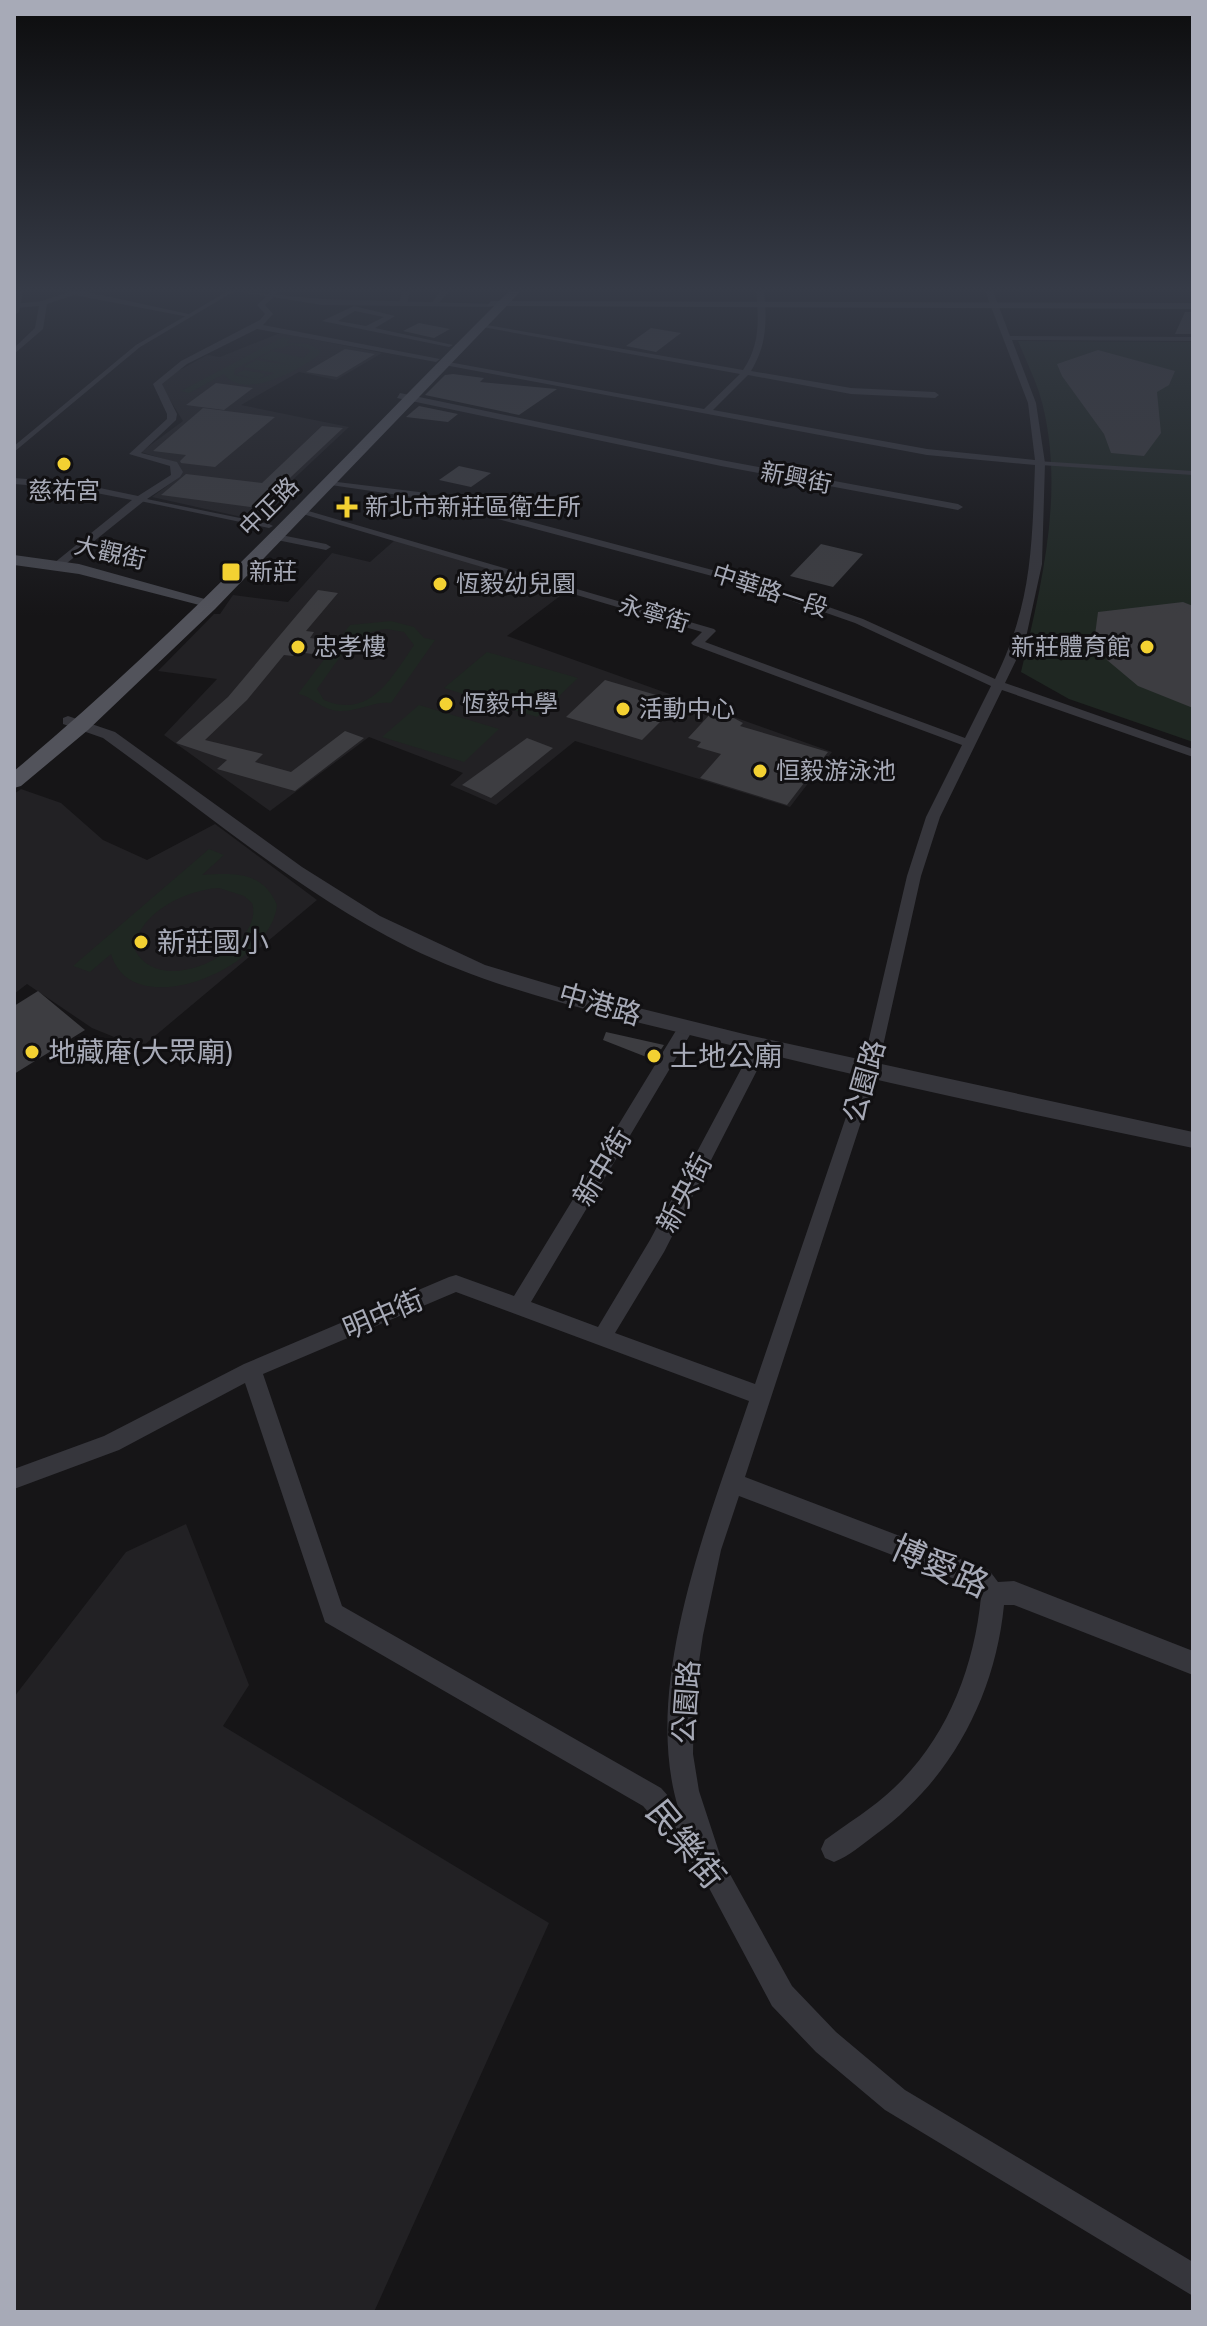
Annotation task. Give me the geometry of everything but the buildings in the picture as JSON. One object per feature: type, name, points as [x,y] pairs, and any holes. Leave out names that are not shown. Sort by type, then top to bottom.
[{"type":"main road","name":"中正路","points":[[14,782],[202,601],[403,400]]},
{"type":"main road","name":"中正路","points":[[272,531],[301,512],[404,400]]},
{"type":"main road","name":"大觀街","points":[[14,560],[58,565],[202,601]]},
{"type":"main road","name":"中正路","points":[[14,763],[77,723]]},
{"type":"street","points":[[14,450],[74,400]]},
{"type":"street","points":[[140,499],[178,472],[174,464],[134,454],[171,420],[172,414],[165,400]]},
{"type":"street","name":"新興街","points":[[418,400],[721,463],[958,507]]},
{"type":"street","points":[[645,400],[927,452],[1193,473]]},
{"type":"street","points":[[707,411],[719,400]]},
{"type":"street","name":"公園路","points":[[710,1864],[684,1781],[681,1722],[693,1625],[710,1550],[869,1073],[914,876],[933,817],[1019,642],[1037,564],[1040,463],[1031,400]]},
{"type":"street","points":[[14,481],[76,486],[140,499],[326,547]]},
{"type":"street","name":"中華路一段","points":[[329,484],[419,495],[730,577],[859,621],[999,685],[1193,753]]},
{"type":"street","points":[[58,565],[71,561],[142,505],[140,499]]},
{"type":"street","name":"永寧街","points":[[301,512],[710,631],[697,643],[970,744]]},
{"type":"street","name":"中港路","points":[[77,723],[109,735],[336,901],[416,943],[491,973],[686,1028],[869,1073],[1193,1140]]},
{"type":"street","name":"新中街","points":[[518,1306],[686,1028]]},
{"type":"street","name":"新央街","points":[[602,1337],[657,1246],[761,1047]]},
{"type":"street","name":"明中街","points":[[14,1479],[111,1443],[251,1370],[456,1283],[762,1396]]},
{"type":"street","name":"民樂街","points":[[251,1370],[333,1614],[652,1797],[710,1864],[782,1996],[826,2042],[895,2100],[1193,2280]]},
{"type":"street","name":"博愛路","points":[[733,1483],[981,1578],[993,1594],[1014,1593],[1193,1663]]},
{"type":"street","points":[[834,1849],[904,1796],[958,1725],[991,1632],[993,1594]]},
{"type":"shaded area","points":[[170,400],[251,400],[241,405],[349,427],[251,519],[152,497],[178,478],[177,463],[141,452],[183,421]]},
{"type":"shaded area","points":[[1041,400],[1193,400],[1193,742],[1069,699],[1021,672],[1037,604],[1048,533],[1051,462]]},
{"type":"shaded area","name":"恆毅中學","points":[[395,540],[568,590],[507,636],[832,752],[790,807],[575,741],[496,805],[450,785],[463,773],[369,737],[270,811],[164,735],[217,679],[158,671],[214,614],[220,614],[233,595],[288,602],[332,553],[370,562]]},
{"type":"shaded area","points":[[391,621],[414,627],[424,638],[435,640],[391,703],[339,711],[298,694],[350,625]],"holes":[[[374,631],[404,632],[414,645],[378,692],[354,704],[340,705],[324,700],[317,689],[354,642]]]},
{"type":"shaded area","points":[[487,652],[578,678],[537,717],[444,688]]},
{"type":"shaded area","points":[[419,705],[499,729],[464,762],[382,737]]},
{"type":"shaded area","name":"新莊國小","points":[[21,789],[61,803],[103,840],[147,860],[215,824],[317,900],[143,1046],[130,1037],[124,1041],[92,1028],[27,984],[14,994],[14,794]]},
{"type":"shaded area","points":[[209,849],[224,855],[202,875],[236,875],[256,880],[271,894],[277,905],[269,928],[251,949],[227,967],[200,980],[171,987],[145,986],[124,975],[111,954],[90,972],[73,966]],"holes":[[[219,888],[244,896],[252,903],[252,919],[243,936],[209,962],[188,969],[167,971],[148,965],[135,950],[144,925],[178,899]]]},
{"type":"shaded area","points":[[186,1524],[249,1685],[223,1726],[549,1923],[374,2312],[14,2312],[14,1697],[126,1552]]},
{"type":"place","name":"慈祐宮","points":[[64,464]]},
{"type":"place","name":"新北市新莊區衛生所","points":[[347,507]]},
{"type":"place","name":"新莊","points":[[231,572]]},
{"type":"place","name":"恆毅幼兒園","points":[[440,584]]},
{"type":"place","name":"忠孝樓","points":[[298,647]]},
{"type":"place","name":"新莊體育館","points":[[1147,647]]},
{"type":"place","name":"恆毅中學","points":[[446,704]]},
{"type":"place","name":"活動中心","points":[[623,709]]},
{"type":"place","name":"恒毅游泳池","points":[[760,771]]},
{"type":"place","name":"新莊國小","points":[[141,942]]},
{"type":"place","name":"地藏庵(大眾廟)","points":[[32,1052]]},
{"type":"place","name":"土地公廟","points":[[654,1056]]}]
